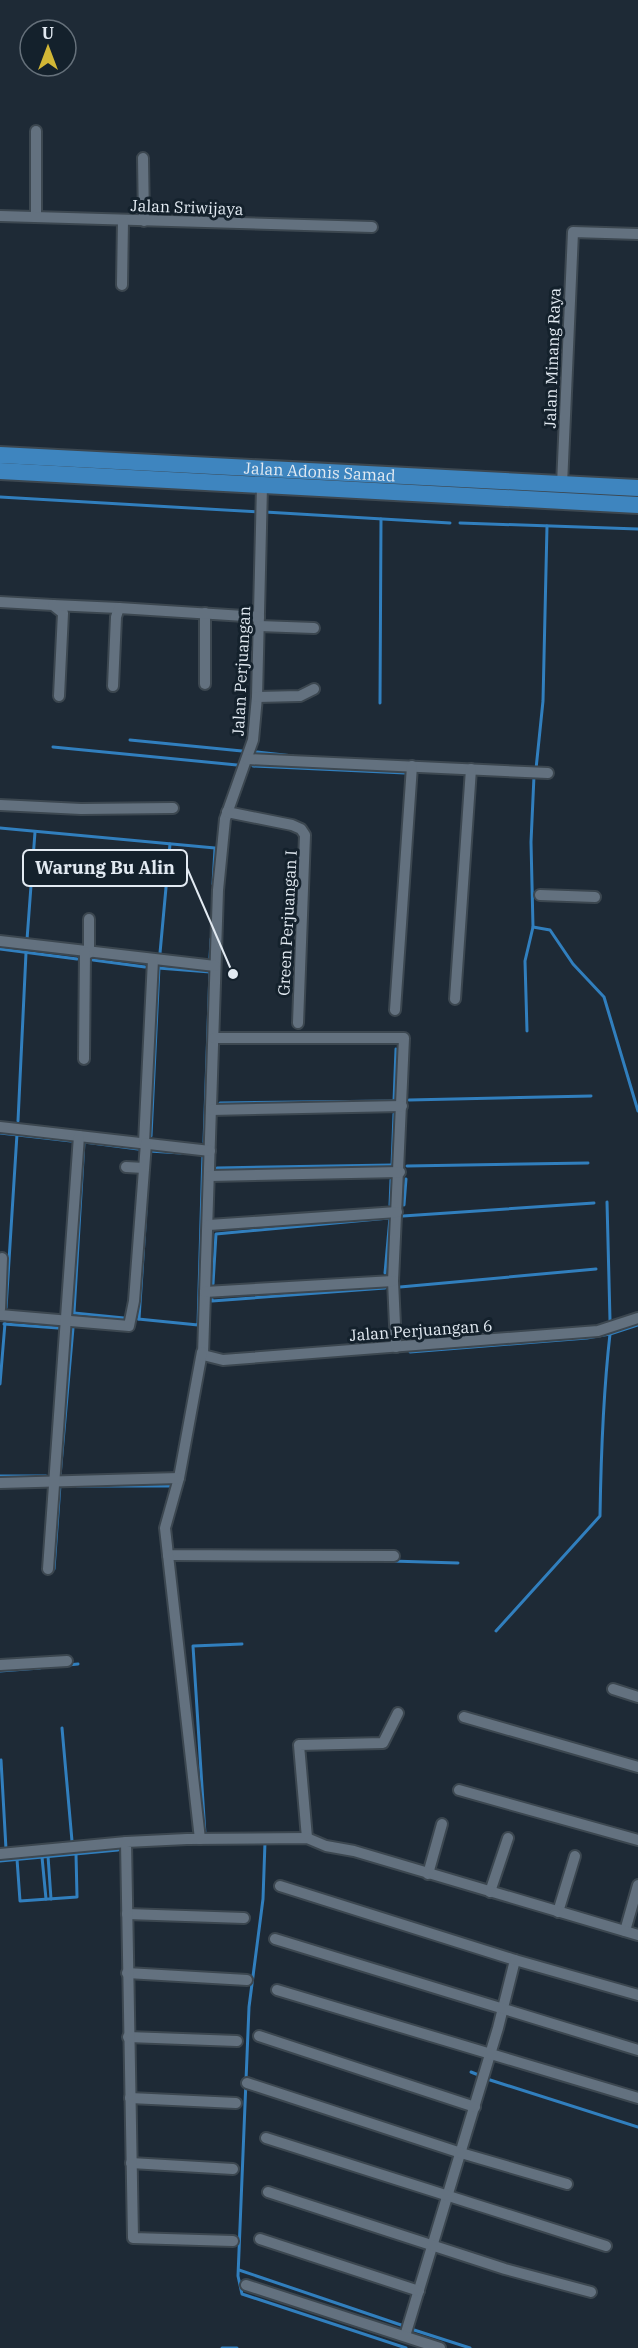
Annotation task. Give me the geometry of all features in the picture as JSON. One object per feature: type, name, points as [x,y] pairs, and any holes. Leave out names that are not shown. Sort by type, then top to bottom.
[{"type":"highway","name":"Jalan Adonis Samad","points":[[0,455],[29,464],[456,488],[562,485],[638,488]]},
{"type":"highway","points":[[0,471],[29,464],[262,486],[456,488],[638,505]]},
{"type":"street","points":[[36,130],[36,217]]},
{"type":"street","points":[[143,158],[144,221]]},
{"type":"street","name":"Jalan Sriwijaya","points":[[0,216],[372,227]]},
{"type":"street","points":[[122,285],[123,220]]},
{"type":"street","name":"Jalan Minang Raya","points":[[562,485],[573,232],[638,234]]},
{"type":"street","name":"Jalan Perjuangan","points":[[200,1839],[165,1528],[179,1478],[204,1354],[218,890],[227,812],[253,740],[257,697],[262,486]]},
{"type":"street","points":[[0,602],[205,613],[314,628]]},
{"type":"street","points":[[53,605],[63,613],[59,696]]},
{"type":"street","points":[[113,686],[116,617],[119,608]]},
{"type":"street","points":[[205,613],[205,684]]},
{"type":"street","points":[[257,697],[300,696],[314,689]]},
{"type":"street","points":[[247,759],[548,773]]},
{"type":"street","points":[[395,1010],[412,766]]},
{"type":"street","points":[[455,999],[471,769]]},
{"type":"street","points":[[0,805],[173,808]]},
{"type":"street","name":"Green Perjuangan I","points":[[227,812],[292,825],[301,829],[305,835],[298,1023]]},
{"type":"street","points":[[540,895],[595,897]]},
{"type":"street","points":[[84,1059],[89,919]]},
{"type":"street","points":[[0,941],[215,966]]},
{"type":"street","points":[[0,1315],[126,1328],[131,1323],[144,1168],[153,960]]},
{"type":"street","points":[[214,1038],[404,1038],[393,1281],[396,1347]]},
{"type":"street","points":[[211,1110],[402,1106]]},
{"type":"street","points":[[0,1127],[210,1151]]},
{"type":"street","points":[[48,1569],[79,1136]]},
{"type":"street","points":[[126,1167],[144,1168]]},
{"type":"street","points":[[210,1176],[399,1172]]},
{"type":"street","points":[[209,1225],[397,1212]]},
{"type":"street","points":[[0,1309],[2,1258]]},
{"type":"street","points":[[205,1292],[393,1281]]},
{"type":"street","name":"Jalan Perjuangan 6","points":[[204,1354],[223,1360],[598,1331],[638,1318]]},
{"type":"street","points":[[0,1483],[179,1478]]},
{"type":"street","points":[[168,1555],[394,1556]]},
{"type":"street","points":[[0,1665],[67,1661]]},
{"type":"street","points":[[613,1689],[638,1697]]},
{"type":"street","points":[[307,1838],[299,1745],[383,1743],[398,1713]]},
{"type":"street","points":[[464,1716],[638,1767]]},
{"type":"street","points":[[459,1790],[638,1840]]},
{"type":"street","points":[[428,1874],[442,1824]]},
{"type":"street","points":[[0,1854],[126,1842],[307,1838],[638,1935]]},
{"type":"street","points":[[490,1892],[508,1838]]},
{"type":"street","points":[[126,1842],[133,2238],[233,2241]]},
{"type":"street","points":[[558,1912],[575,1856]]},
{"type":"street","points":[[625,1931],[638,1885]]},
{"type":"street","points":[[279,1886],[515,1960],[638,1995]]},
{"type":"street","points":[[127,1914],[244,1918]]},
{"type":"street","points":[[275,1939],[638,2050]]},
{"type":"street","points":[[407,2329],[475,2107],[515,1960]]},
{"type":"street","points":[[127,1973],[247,1980]]},
{"type":"street","points":[[277,1990],[638,2098]]},
{"type":"street","points":[[259,2036],[475,2107]]},
{"type":"street","points":[[128,2037],[237,2041]]},
{"type":"street","points":[[247,2083],[461,2153],[567,2184]]},
{"type":"street","points":[[130,2098],[236,2103]]},
{"type":"street","points":[[266,2138],[606,2246]]},
{"type":"street","points":[[131,2163],[233,2169]]},
{"type":"street","points":[[268,2192],[506,2269],[591,2292]]},
{"type":"street","points":[[260,2239],[419,2291]]},
{"type":"street","points":[[246,2285],[407,2329],[434,2347]]},
{"type":"waterway","points":[[0,497],[259,512]]},
{"type":"waterway","points":[[265,512],[450,523]]},
{"type":"waterway","points":[[380,703],[381,519]]},
{"type":"waterway","points":[[460,523],[638,529]]},
{"type":"waterway","points":[[536,769],[543,701],[547,526]]},
{"type":"waterway","points":[[130,740],[242,751]]},
{"type":"waterway","points":[[53,747],[237,765]]},
{"type":"waterway","points":[[257,752],[293,756]]},
{"type":"waterway","points":[[253,766],[405,773]]},
{"type":"waterway","points":[[534,776],[531,842],[533,927],[550,930],[573,964],[604,997],[638,1111]]},
{"type":"waterway","points":[[0,828],[215,848],[213,884]]},
{"type":"waterway","points":[[18,1121],[26,953],[35,832]]},
{"type":"waterway","points":[[160,953],[170,844]]},
{"type":"waterway","points":[[527,1031],[525,961],[533,927]]},
{"type":"waterway","points":[[210,958],[211,939]]},
{"type":"waterway","points":[[0,949],[77,959]]},
{"type":"waterway","points":[[93,960],[145,967]]},
{"type":"waterway","points":[[151,1136],[159,967]]},
{"type":"waterway","points":[[158,968],[210,972]]},
{"type":"waterway","points":[[204,1142],[210,971]]},
{"type":"waterway","points":[[394,1101],[396,1049]]},
{"type":"waterway","points":[[409,1100],[591,1096]]},
{"type":"waterway","points":[[220,1103],[395,1101]]},
{"type":"waterway","points":[[392,1166],[394,1114]]},
{"type":"waterway","points":[[0,1133],[71,1141]]},
{"type":"waterway","points":[[6,1308],[17,1134]]},
{"type":"waterway","points":[[84,1142],[138,1149]]},
{"type":"waterway","points":[[74,1313],[84,1142]]},
{"type":"waterway","points":[[149,1151],[181,1153]]},
{"type":"waterway","points":[[138,1319],[198,1325],[203,1153]]},
{"type":"waterway","points":[[407,1166],[588,1163]]},
{"type":"waterway","points":[[217,1168],[392,1165]]},
{"type":"waterway","points":[[404,1205],[406,1179]]},
{"type":"waterway","points":[[390,1205],[391,1180]]},
{"type":"waterway","points":[[607,1202],[610,1320]]},
{"type":"waterway","points":[[403,1216],[594,1203]]},
{"type":"waterway","points":[[139,1319],[146,1210]]},
{"type":"waterway","points":[[213,1284],[216,1234],[389,1218]]},
{"type":"waterway","points":[[385,1273],[390,1218]]},
{"type":"waterway","points":[[400,1287],[596,1269]]},
{"type":"waterway","points":[[212,1299],[212,1301],[385,1288]]},
{"type":"waterway","points":[[74,1313],[124,1318]]},
{"type":"waterway","points":[[0,1384],[5,1323]]},
{"type":"waterway","points":[[4,1324],[58,1328]]},
{"type":"waterway","points":[[410,1352],[587,1338],[610,1334],[638,1325]]},
{"type":"waterway","points":[[60,1476],[73,1328]]},
{"type":"waterway","points":[[496,1631],[600,1516],[603,1425],[610,1334]]},
{"type":"waterway","points":[[0,1476],[46,1476]]},
{"type":"waterway","points":[[54,1569],[60,1485]]},
{"type":"waterway","points":[[77,1486],[175,1486]]},
{"type":"waterway","points":[[391,1561],[458,1563]]},
{"type":"waterway","points":[[205,1834],[193,1646],[242,1644]]},
{"type":"waterway","points":[[68,1665],[78,1664]]},
{"type":"waterway","points":[[0,1671],[40,1668]]},
{"type":"waterway","points":[[62,1728],[72,1841]]},
{"type":"waterway","points":[[1,1760],[6,1849]]},
{"type":"waterway","points":[[265,1842],[263,1899],[249,2007],[238,2276],[242,2294],[406,2348]]},
{"type":"waterway","points":[[0,1861],[118,1850]]},
{"type":"waterway","points":[[17,1859],[20,1901],[77,1897],[76,1854]]},
{"type":"waterway","points":[[48,1856],[51,1899]]},
{"type":"waterway","points":[[42,1857],[46,1899]]},
{"type":"waterway","points":[[471,2072],[481,2076]]},
{"type":"waterway","points":[[487,2079],[638,2127]]},
{"type":"waterway","points":[[239,2270],[404,2326]]},
{"type":"waterway","points":[[411,2329],[470,2348]]},
{"type":"waterway","points":[[222,2348],[237,2348]]},
{"type":"place","name":"Warung Bu Alin","points":[[233,974]]}]
